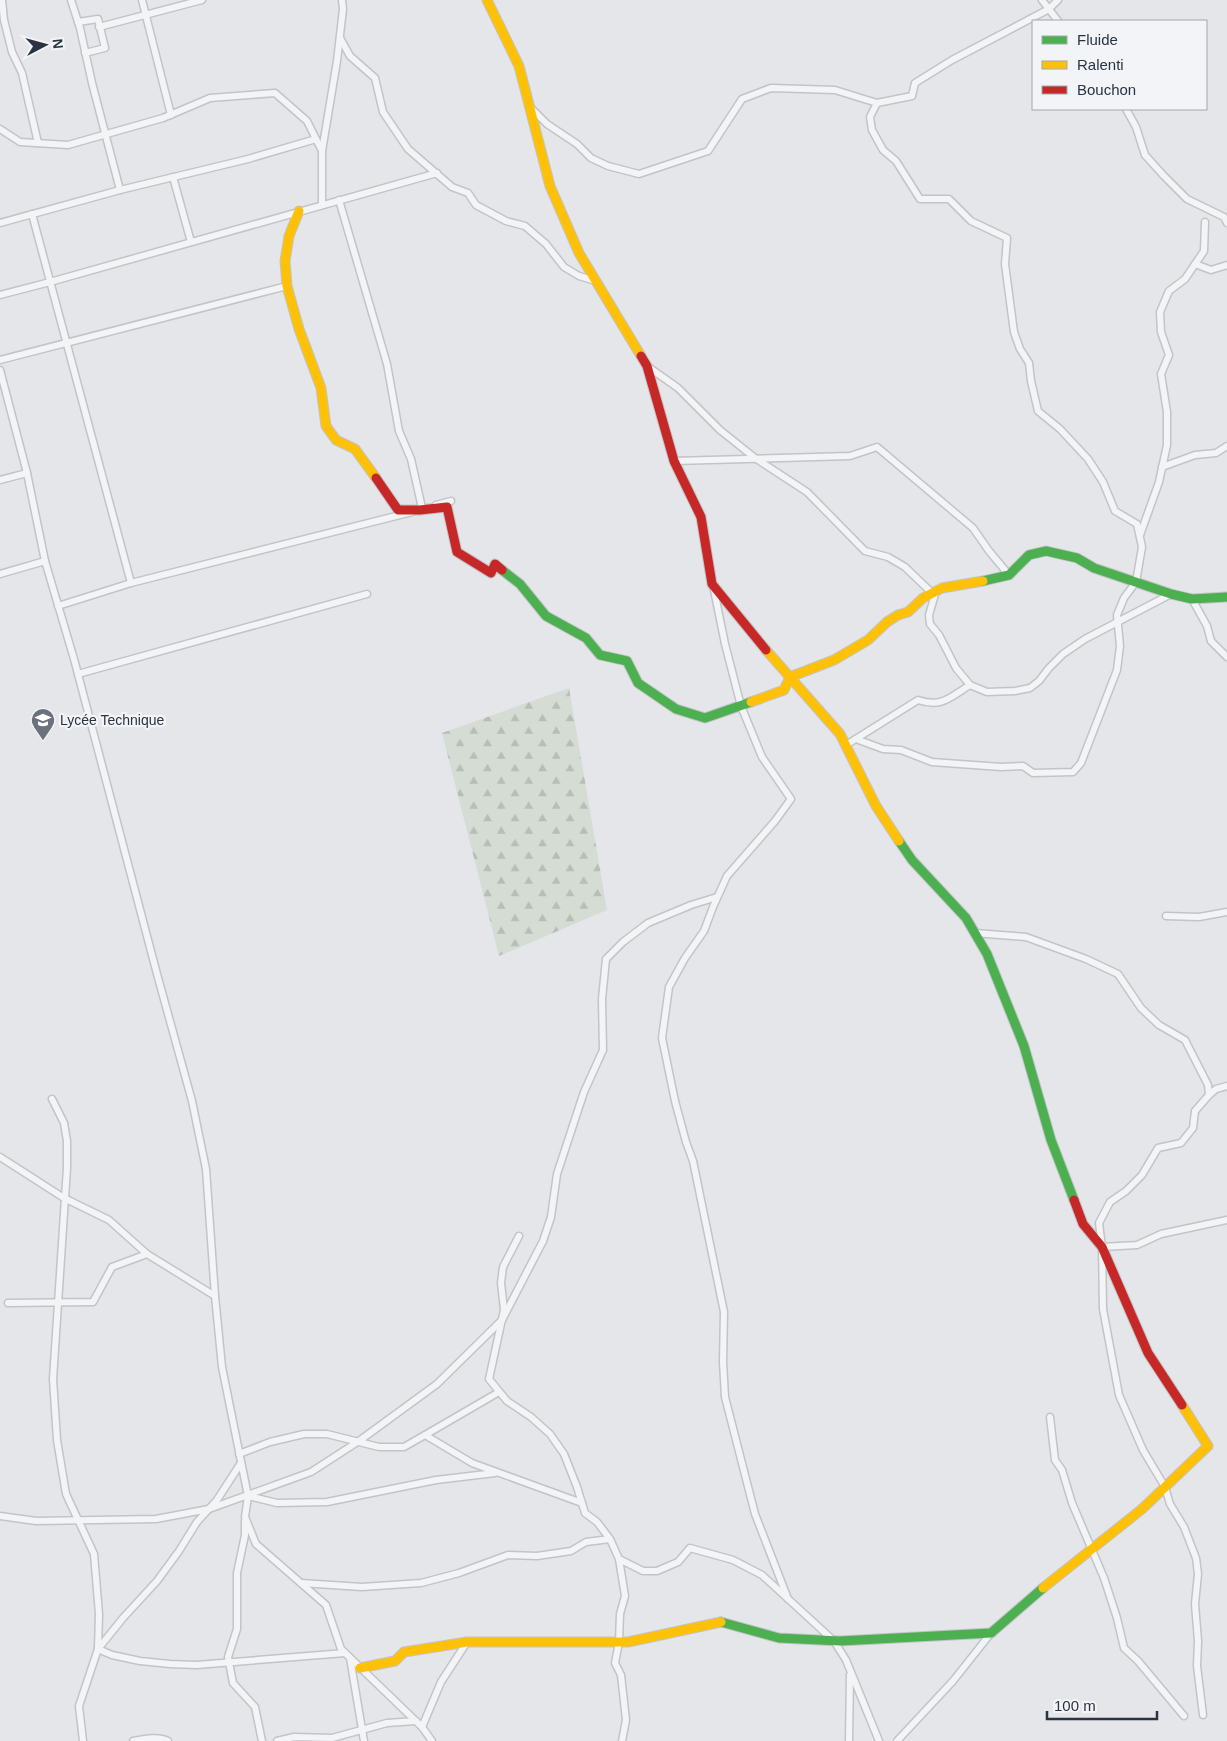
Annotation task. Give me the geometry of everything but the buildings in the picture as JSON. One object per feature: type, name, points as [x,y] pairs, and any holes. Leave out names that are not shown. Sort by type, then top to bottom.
[{"type":"street","points":[[2,0],[4,20],[12,52],[22,73],[38,143]]},
{"type":"street","points":[[70,0],[78,22],[120,190]]},
{"type":"street","points":[[142,0],[171,114]]},
{"type":"street","points":[[99,27],[202,0]]},
{"type":"street","points":[[322,205],[322,151],[340,38],[342,0]]},
{"type":"street","points":[[487,0],[519,66],[550,186],[579,253],[647,366],[674,461],[701,517],[712,584],[741,706],[762,757],[790,799],[775,821],[727,876],[704,931],[685,958],[669,987],[662,1038],[677,1109],[693,1161],[724,1312],[723,1362],[725,1397],[755,1514],[788,1599]]},
{"type":"street","points":[[1042,0],[1057,20]]},
{"type":"street","points":[[530,106],[547,124],[577,144],[591,158],[608,166],[638,174],[708,150],[742,99],[771,88],[835,90],[877,103],[912,96],[915,83],[952,60],[1050,9],[1058,0]]},
{"type":"street","points":[[78,22],[98,19],[105,48],[85,52]]},
{"type":"street","points":[[340,38],[350,56],[376,78],[383,112],[408,148],[452,187],[468,193],[476,205],[506,221],[525,226],[546,244],[564,267],[579,276],[596,281]]},
{"type":"street","points":[[0,129],[20,142],[68,145],[171,114],[210,98],[275,92],[306,121],[322,151]]},
{"type":"street","points":[[856,739],[883,750],[902,750],[932,762],[1001,767],[1023,766],[1032,773],[1073,772],[1081,763],[1117,670],[1120,646],[1117,615],[1124,598],[1136,582],[1142,547],[1137,524],[1115,511],[1103,482],[1088,459],[1060,429],[1038,411],[1029,363],[1020,349],[1014,332],[1005,264],[1007,238],[971,221],[949,199],[920,199],[896,161],[883,150],[872,130],[870,117],[877,103]]},
{"type":"street","points":[[1127,110],[1136,128],[1145,154],[1151,162],[1187,199],[1224,217],[1227,223]]},
{"type":"street","points":[[0,223],[120,190],[248,159],[316,139]]},
{"type":"street","points":[[0,294],[50,282],[437,173]]},
{"type":"street","points":[[173,177],[191,242]]},
{"type":"street","points":[[339,200],[387,364],[399,431],[411,459],[421,509]]},
{"type":"street","points":[[299,211],[289,236],[286,253],[287,286],[299,329],[321,388],[326,426],[336,440],[354,449],[372,471],[398,510],[447,507],[457,552],[491,573],[495,564],[520,584],[546,616],[586,638],[600,655],[627,661],[638,682],[676,708],[705,718],[784,690],[790,677],[834,660],[868,640],[887,622],[898,615],[908,612],[923,598],[942,588],[976,583],[1009,575],[1029,555],[1046,552],[1077,558],[1094,568],[1171,594],[1192,599],[1227,597]]},
{"type":"street","points":[[32,214],[132,583]]},
{"type":"street","points":[[1140,537],[1159,482],[1166,445],[1167,412],[1161,374],[1169,355],[1161,332],[1160,312],[1169,291],[1185,280],[1204,251],[1206,222]]},
{"type":"street","points":[[1195,264],[1211,270],[1227,265]]},
{"type":"street","points":[[0,360],[287,286]]},
{"type":"street","points":[[647,366],[678,388],[720,430],[755,458],[807,492],[865,551],[888,557],[905,567],[934,592]]},
{"type":"street","points":[[0,370],[27,473],[45,561],[78,674],[192,1101],[206,1169],[222,1367],[248,1496],[245,1534],[237,1573],[237,1629],[228,1657],[233,1683],[255,1707],[262,1741]]},
{"type":"street","points":[[1162,467],[1194,455],[1216,453],[1227,446]]},
{"type":"street","points":[[674,461],[850,456],[877,447],[973,528],[1009,575]]},
{"type":"street","points":[[0,480],[27,473]]},
{"type":"street","points":[[58,606],[132,583],[451,501]]},
{"type":"street","points":[[0,574],[45,561]]},
{"type":"street","points":[[712,584],[780,667],[840,734],[876,806],[912,860],[966,918],[987,954],[1024,1046],[1050,1140],[1083,1224],[1102,1247],[1148,1352],[1208,1446],[1142,1509],[1034,1595],[991,1633],[954,1681],[897,1741]]},
{"type":"street","points":[[934,592],[929,616],[930,624],[939,635],[956,668],[970,685],[987,692],[1015,691],[1030,688],[1039,681],[1063,654],[1085,639],[1171,594]]},
{"type":"street","points":[[78,674],[367,594]]},
{"type":"street","points":[[1192,599],[1207,626],[1211,641],[1227,657]]},
{"type":"street","points":[[846,745],[918,700],[929,704],[941,702],[970,685]]},
{"type":"street","points":[[0,1516],[36,1521],[156,1519],[209,1509],[311,1472],[359,1441],[437,1384],[502,1320],[543,1241],[551,1217],[557,1174],[584,1092],[603,1050],[602,999],[606,959],[623,942],[648,923],[690,905],[717,897]]},
{"type":"street","points":[[1166,916],[1199,916],[1227,912]]},
{"type":"street","points":[[974,933],[1026,937],[1086,959],[1118,974],[1141,1008],[1159,1025],[1185,1040],[1208,1085],[1209,1095]]},
{"type":"street","points":[[1202,1715],[1197,1666],[1198,1641],[1195,1604],[1198,1574],[1196,1558],[1184,1527],[1170,1504],[1165,1487],[1143,1450],[1119,1395],[1103,1309],[1102,1247],[1099,1223],[1110,1202],[1126,1192],[1142,1175],[1158,1148],[1181,1143],[1193,1128],[1195,1111],[1216,1089],[1227,1086]]},
{"type":"street","points":[[52,1099],[64,1123],[67,1141],[52,1379],[57,1440],[66,1494],[94,1554],[99,1614],[98,1649],[79,1706],[83,1741]]},
{"type":"street","points":[[0,1157],[64,1198],[108,1220],[147,1254],[215,1296]]},
{"type":"street","points":[[1102,1247],[1137,1244],[1161,1234],[1227,1220]]},
{"type":"street","points":[[519,1236],[503,1267],[501,1284],[504,1310],[489,1379],[507,1401],[531,1417],[550,1434],[564,1454],[578,1487],[585,1513],[597,1522],[610,1539],[619,1559],[625,1596],[620,1614],[619,1642],[615,1663],[621,1674],[626,1720],[622,1741]]},
{"type":"street","points":[[8,1303],[93,1302],[112,1267],[147,1254]]},
{"type":"street","points":[[239,1454],[270,1442],[304,1434],[327,1434],[379,1447],[404,1447],[499,1392]]},
{"type":"street","points":[[1050,1417],[1055,1460],[1062,1470],[1072,1503],[1092,1549],[1117,1618],[1124,1648],[1143,1667],[1172,1704],[1184,1716]]},
{"type":"street","points":[[425,1435],[472,1463],[582,1503]]},
{"type":"street","points":[[98,1649],[157,1581],[241,1463]]},
{"type":"street","points":[[248,1496],[277,1503],[328,1502],[436,1480],[496,1473]]},
{"type":"street","points":[[245,1517],[256,1544],[326,1605],[341,1649],[422,1727],[432,1741]]},
{"type":"street","points":[[301,1583],[362,1588],[420,1583],[459,1573],[508,1555],[537,1556],[571,1551],[586,1542],[610,1539]]},
{"type":"street","points":[[619,1559],[643,1572],[657,1571],[678,1562],[690,1548],[733,1560],[762,1576],[834,1641],[846,1660],[879,1741]]},
{"type":"street","points":[[360,1668],[395,1661],[404,1652],[467,1642],[619,1642],[648,1638],[719,1621],[779,1638],[834,1641],[991,1633]]},
{"type":"street","points":[[422,1727],[441,1682],[467,1642]]},
{"type":"street","points":[[98,1649],[112,1655],[170,1664],[196,1665],[309,1655],[348,1655]]},
{"type":"street","points":[[348,1655],[364,1741]]},
{"type":"street","points":[[849,1741],[850,1670]]},
{"type":"street","points":[[278,1741],[294,1736],[332,1740],[362,1729],[387,1723],[416,1721]]},
{"type":"street","points":[[133,1741],[145,1738],[163,1738],[168,1741]]},
{"type":"green space","points":[[569,688],[607,910],[499,956],[442,733]]},
{"type":"traffic: fast","points":[[983,581],[1009,575],[1029,555],[1046,551],[1077,558],[1094,568],[1171,594],[1192,599],[1227,597]]},
{"type":"traffic: fast","points":[[502,570],[520,584],[546,616],[586,638],[600,655],[627,661],[638,683],[676,709],[705,718],[751,702]]},
{"type":"traffic: fast","points":[[899,841],[912,860],[966,918],[987,954],[1024,1046],[1051,1140],[1074,1200]]},
{"type":"traffic: fast","points":[[721,1622],[779,1638],[840,1641],[991,1633],[1043,1588]]},
{"type":"traffic: slow","points":[[487,0],[519,66],[550,186],[579,253],[641,356]]},
{"type":"traffic: slow","points":[[299,211],[289,236],[285,261],[287,286],[299,329],[321,388],[326,426],[336,440],[355,449],[376,478]]},
{"type":"traffic: slow","points":[[751,702],[784,690],[790,677],[834,660],[868,640],[887,622],[898,615],[908,612],[923,598],[942,588],[983,581]]},
{"type":"traffic: slow","points":[[766,650],[840,734],[876,806],[899,841]]},
{"type":"traffic: slow","points":[[1043,1588],[1142,1509],[1208,1446],[1182,1405]]},
{"type":"traffic: slow","points":[[360,1668],[395,1661],[404,1652],[467,1642],[628,1642],[721,1622]]},
{"type":"traffic: jam","points":[[641,356],[647,366],[674,461],[701,517],[712,584],[766,650]]},
{"type":"traffic: jam","points":[[376,478],[398,510],[447,507],[457,552],[491,573],[495,564],[502,570]]},
{"type":"traffic: jam","points":[[1074,1200],[1083,1224],[1102,1247],[1148,1353],[1182,1405]]},
{"type":"place","name":"Lycée Technique","points":[[43,741]]}]
